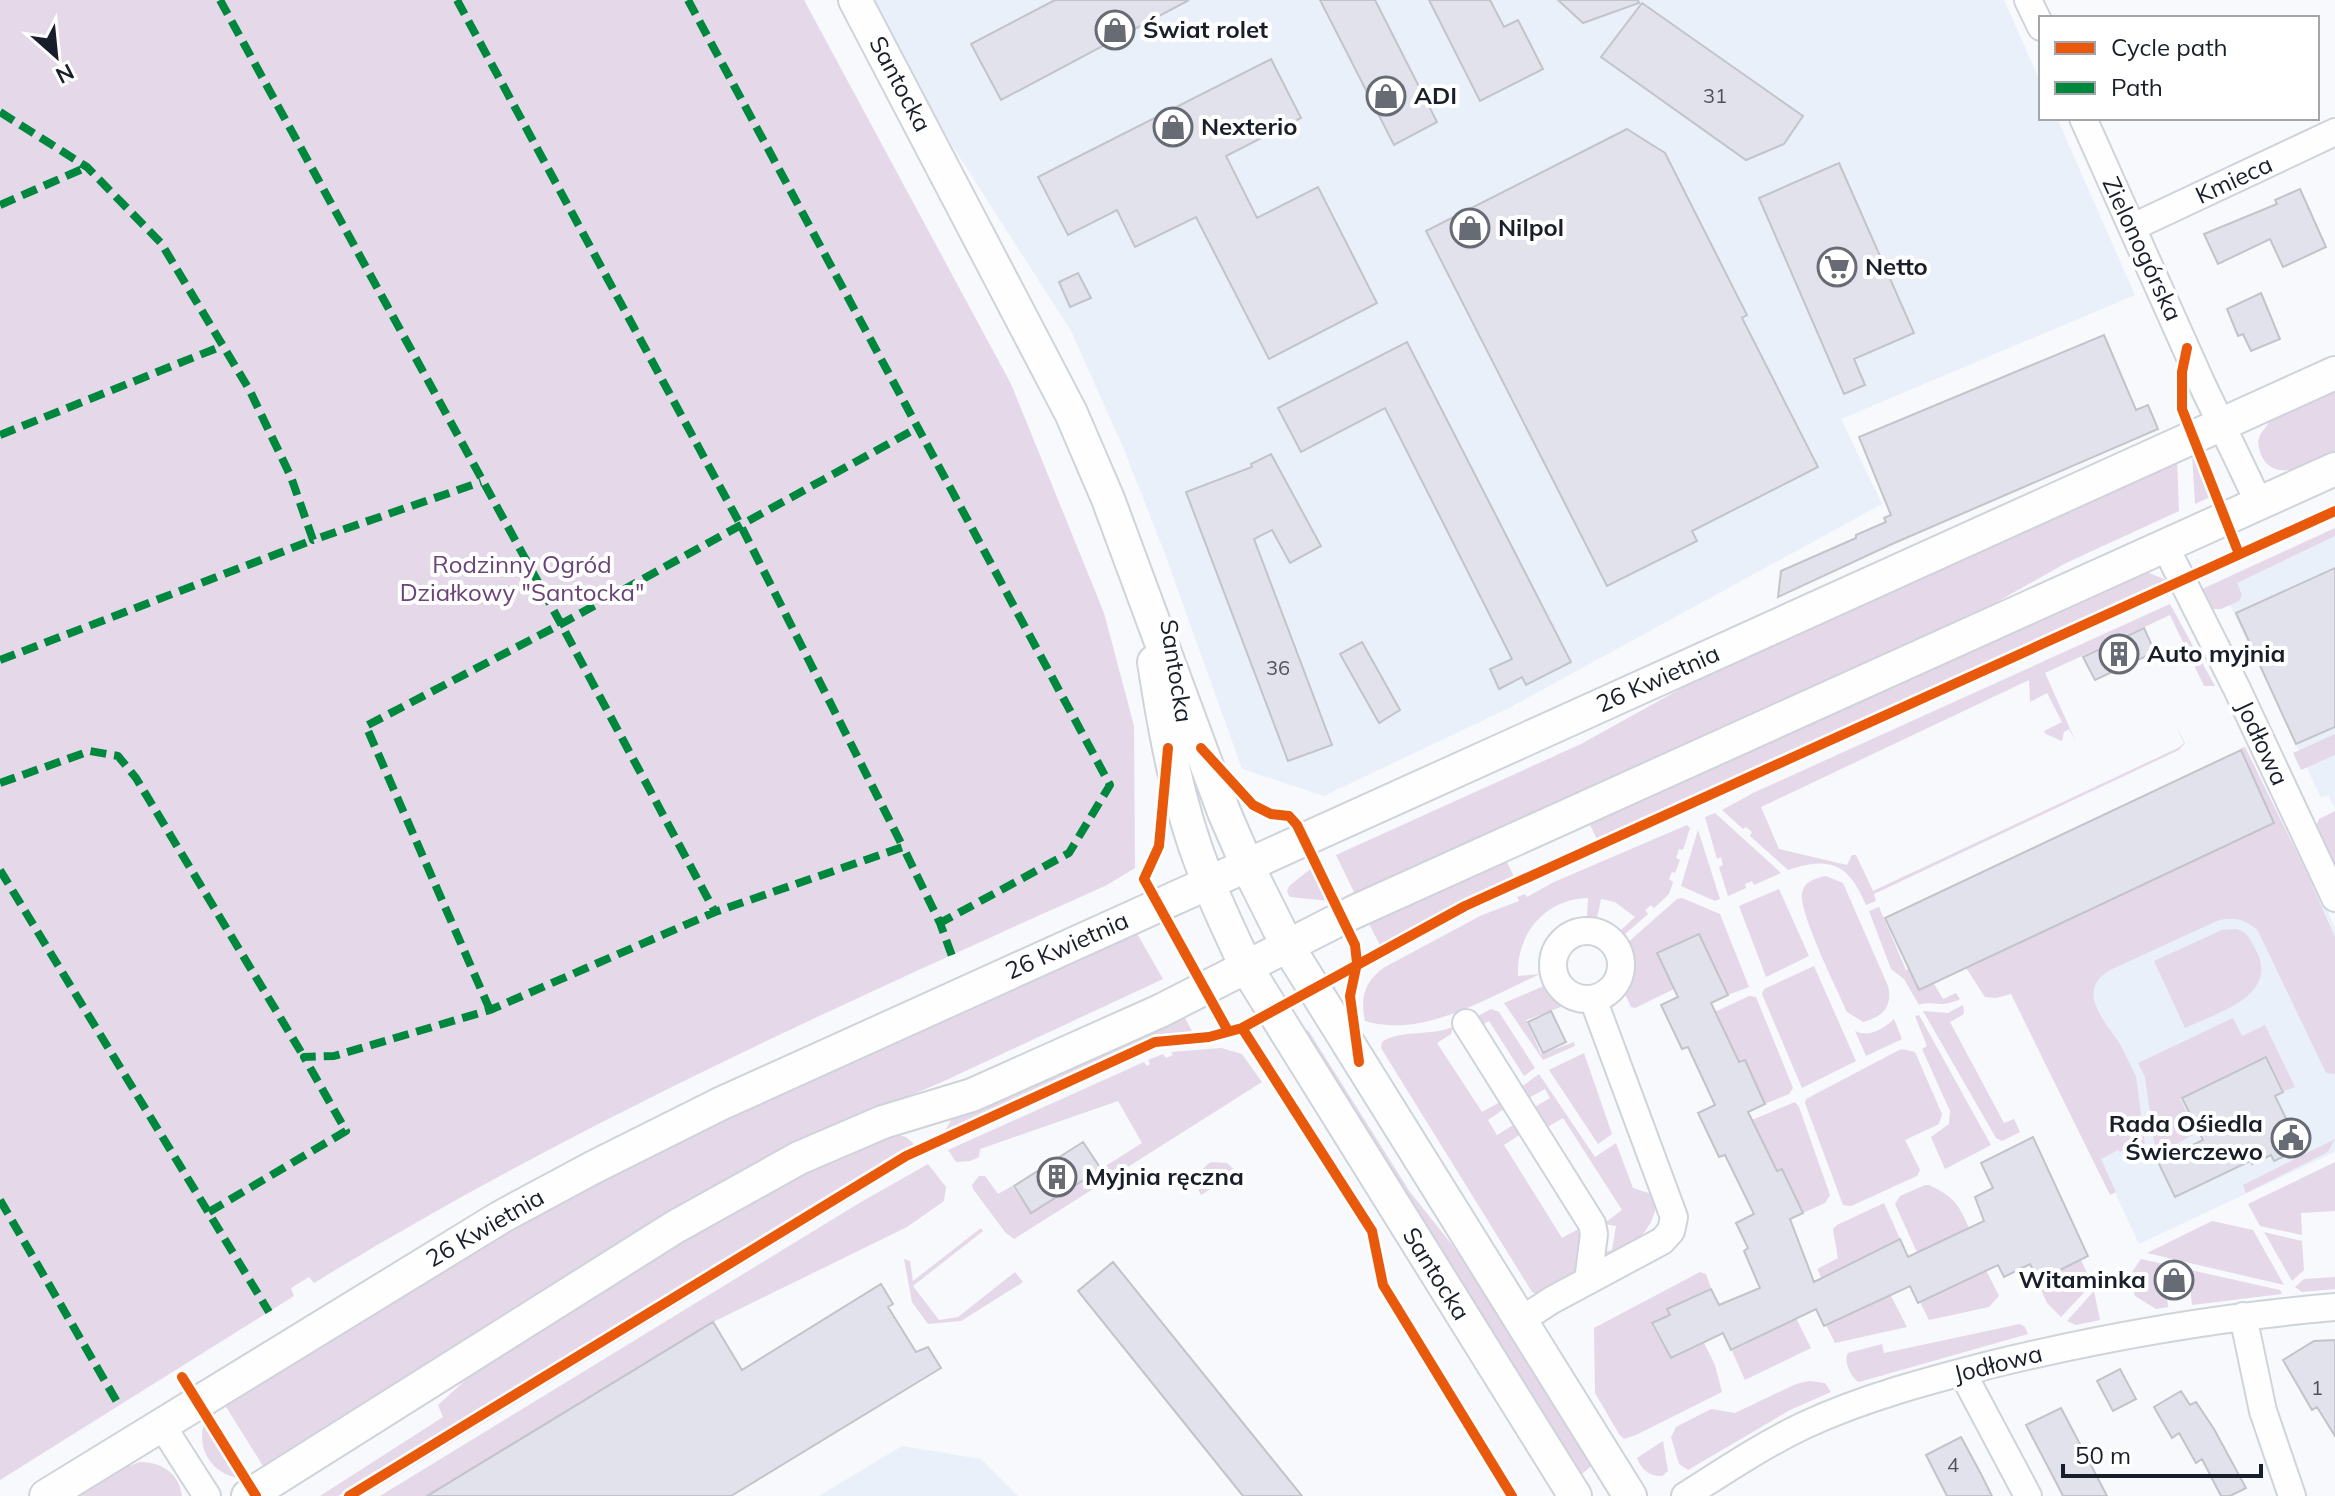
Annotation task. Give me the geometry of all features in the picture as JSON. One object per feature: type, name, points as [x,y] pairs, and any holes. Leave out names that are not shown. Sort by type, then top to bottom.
[{"type":"street","name":"Santocka","points":[[855,0],[1061,393],[1097,471],[1224,812],[1287,945],[1630,1496]]},
{"type":"street","points":[[2028,0],[2039,23]]},
{"type":"street","name":"Zielonogórska","points":[[2084,120],[2221,424]]},
{"type":"street","name":"Kmieca","points":[[2133,227],[2335,132]]},
{"type":"street","name":"26 Kwietnia","points":[[46,1496],[461,1241],[594,1167],[798,1067],[2335,373]]},
{"type":"street","points":[[2221,424],[2259,503]]},
{"type":"street","points":[[248,1496],[750,1183],[875,1125],[979,1091],[1160,1011],[1354,912],[2335,469]]},
{"type":"street","name":"Jodłowa","points":[[2165,546],[2237,689],[2335,898]]},
{"type":"street","name":"Santocka","points":[[1145,603],[1168,748],[1188,825],[1208,883],[1246,967],[1575,1496]]},
{"type":"street","points":[[1520,1321],[1662,1241],[1671,1231],[1674,1217],[1593,999]]},
{"type":"street","points":[[1466,1023],[1592,1224],[1594,1234],[1588,1281]]},
{"type":"street","name":"Jodłowa","points":[[1685,1496],[1808,1424],[1852,1406],[1966,1371],[2084,1343],[2243,1316],[2335,1307]]},
{"type":"street","points":[[2243,1316],[2263,1411],[2292,1496]]},
{"type":"street","points":[[1966,1371],[1969,1385],[2028,1496]]},
{"type":"street","points":[[161,1424],[207,1496]]},
{"type":"shaded area","points":[[866,0],[2004,0],[2039,79],[2039,120],[2058,120],[2135,295],[1841,419],[1882,504],[1509,708],[1324,796],[1242,769],[1165,554],[1123,447],[1071,331],[903,69]]},
{"type":"shaded area","points":[[2335,536],[2335,809],[2328,795],[2321,798],[2222,588]]},
{"type":"shaded area","points":[[2308,867],[2335,928],[2335,1152],[2139,1244],[2025,1000]]},
{"type":"shaded area","points":[[902,1446],[981,1459],[1018,1496],[819,1496]]},
{"type":"green space","name":"Rodzinny Ogród Działkowy \"Santocka\"","points":[[0,0],[804,0],[1011,384],[1104,613],[1134,726],[1135,868],[1107,885],[704,1071],[506,1172],[314,1283],[309,1277],[291,1288],[294,1296],[0,1480]]},
{"type":"green space","points":[[2335,388],[2335,455],[2288,470],[2268,465],[2258,441],[2272,418]]},
{"type":"green space","points":[[2195,451],[2210,497],[2195,504],[2192,453]]},
{"type":"green space","points":[[2177,459],[2179,511],[2066,563],[1942,633],[1356,896],[1336,855],[1581,744],[1709,673]]},
{"type":"green space","points":[[2335,528],[2335,536],[2237,583],[2242,595],[2239,601],[2221,609],[2212,609],[2200,590]]},
{"type":"green space","points":[[2149,573],[2169,581],[1598,841],[1589,823],[2137,575]]},
{"type":"green space","points":[[2170,604],[2215,686],[2204,686],[2170,615],[2045,673],[2076,742],[2069,729],[2064,732],[2062,741],[2046,734],[2044,731],[2062,722],[2047,693],[2030,702],[2029,680],[1761,807],[1779,849],[1847,865],[1852,855],[1856,855],[1873,891],[2178,748],[2184,743],[2176,726],[2185,743],[2179,750],[1874,894],[1876,901],[1866,905],[1853,881],[1837,867],[1816,864],[1788,870],[1750,836],[1752,832],[1746,827],[1743,829],[1722,810],[1753,793]]},
{"type":"green space","points":[[2335,734],[2335,755],[2301,770],[2293,753]]},
{"type":"green space","points":[[2245,747],[2335,937],[2335,1074],[2326,1073],[2258,931],[2249,924],[2234,919],[2217,921],[2110,970],[2094,987],[2094,997],[2096,1007],[2136,1076],[2147,1159],[2143,1161],[2140,1144],[2101,1159],[2116,1192],[2110,1195],[2011,994],[1985,997],[1957,954],[1964,943],[2264,801],[2241,748]]},
{"type":"green space","points":[[2335,811],[2335,866],[2316,826],[2319,819]]},
{"type":"green space","points":[[1715,813],[1781,873],[1754,885],[1752,881],[1745,884],[1746,888],[1728,896],[1719,867],[1723,865],[1721,857],[1717,859],[1705,817]]},
{"type":"green space","points":[[1687,825],[1690,828],[1683,850],[1679,849],[1676,858],[1680,860],[1669,879],[1673,882],[1669,894],[1654,908],[1651,905],[1645,910],[1648,914],[1623,936],[1620,931],[1635,917],[1615,902],[1601,899],[1597,918],[1587,918],[1588,898],[1573,900],[1546,912],[1528,933],[1522,946],[1518,976],[1540,974],[1478,1004],[1432,1020],[1387,1025],[1365,1021],[1365,991],[1372,978],[1385,967],[1482,915],[1519,901],[1517,897],[1525,894],[1527,897],[1554,882]]},
{"type":"green space","points":[[1698,830],[1720,899],[1715,901],[1681,886]]},
{"type":"green space","points":[[1507,862],[1515,879],[1380,945],[1369,924],[1376,919],[1494,865],[1495,868]]},
{"type":"green space","points":[[1313,867],[1329,901],[1290,897],[1287,892],[1289,886]]},
{"type":"green space","points":[[1826,876],[1843,883],[1888,986],[1889,1000],[1884,1010],[1863,1022],[1847,1012],[1812,933],[1802,902],[1805,886],[1814,879]]},
{"type":"green space","points":[[1779,889],[1809,956],[1766,977],[1739,906]]},
{"type":"green space","points":[[1682,898],[1720,914],[1749,987],[1728,995],[1698,934],[1657,953],[1674,989],[1635,1008],[1631,1007],[1623,990],[1630,968],[1626,944],[1677,899]]},
{"type":"green space","points":[[1879,907],[1906,970],[1929,960],[1939,981],[1934,984],[1943,999],[1956,993],[1960,999],[1919,1005],[1904,979],[1891,969],[1869,911]]},
{"type":"green space","points":[[2237,929],[2247,935],[2257,952],[2261,968],[2259,981],[2252,992],[2240,1001],[2185,1028],[2154,961],[2222,930]]},
{"type":"green space","points":[[1136,932],[1163,979],[942,1082],[861,1116],[265,1469],[223,1402],[401,1293],[582,1190],[788,1088]]},
{"type":"green space","points":[[1814,966],[1856,1061],[1802,1088],[1762,994],[1764,989]]},
{"type":"green space","points":[[1546,985],[1561,1007],[1526,1020],[1541,1054],[1574,1042],[1575,1046],[1543,1060],[1504,1003]]},
{"type":"green space","points":[[1749,996],[1756,997],[1793,1088],[1789,1094],[1765,1104],[1745,1061],[1739,1062],[1715,1012]]},
{"type":"green space","points":[[1963,1005],[1964,1014],[1950,1022],[2004,1123],[2014,1119],[2020,1132],[2002,1141],[1996,1138],[1923,1011],[1948,1013]]},
{"type":"green space","points":[[1491,1009],[1499,1012],[1535,1068],[1524,1076],[1489,1021],[1480,1026],[1474,1018]]},
{"type":"green space","points":[[1919,1015],[1991,1145],[1945,1169],[1931,1137],[1949,1124],[1950,1111],[1922,1049],[1927,1046],[1915,1016]]},
{"type":"green space","points":[[1184,1016],[1193,1033],[1153,1038],[944,1132],[953,1117]]},
{"type":"green space","points":[[2233,1018],[2242,1036],[2265,1025],[2295,1087],[2284,1091],[2267,1056],[2180,1098],[2196,1133],[2156,1156],[2145,1077],[2138,1063]]},
{"type":"green space","points":[[1894,1019],[1902,1039],[1866,1056],[1855,1031],[1876,1031]]},
{"type":"green space","points":[[1453,1027],[1451,1034],[1437,1043],[1482,1112],[1500,1102],[1504,1109],[1488,1120],[1497,1135],[1515,1124],[1521,1134],[1504,1145],[1562,1238],[1580,1228],[1574,1278],[1541,1295],[1532,1292],[1381,1048],[1382,1042],[1389,1038]]},
{"type":"green space","points":[[1308,1030],[1410,1192],[1453,1246],[1594,1464],[1578,1477],[1302,1034]]},
{"type":"green space","points":[[1221,1048],[1242,1054],[1262,1082],[1014,1239],[1005,1232],[972,1185],[979,1176],[985,1176],[998,1194],[1012,1186],[1031,1213],[1142,1143],[1118,1101],[980,1149],[979,1157],[970,1161],[956,1162],[948,1150],[1144,1062],[1147,1066],[1150,1064],[1148,1060],[1163,1054],[1166,1058],[1173,1055],[1171,1052]]},
{"type":"green space","points":[[1901,1049],[1915,1052],[1942,1114],[1939,1124],[1905,1140],[1920,1170],[1917,1176],[1851,1206],[1843,1205],[1806,1099]]},
{"type":"green space","points":[[1584,1053],[1612,1134],[1598,1144],[1549,1070]]},
{"type":"green space","points":[[1539,1074],[1595,1157],[1616,1143],[1633,1188],[1658,1196],[1647,1229],[1634,1243],[1605,1262],[1601,1253],[1612,1250],[1616,1226],[1605,1224],[1622,1210],[1563,1118],[1546,1128],[1533,1108],[1550,1098],[1545,1089],[1527,1099],[1520,1088]]},
{"type":"green space","points":[[1795,1102],[1830,1195],[1825,1203],[1803,1213],[1782,1169],[1777,1171],[1752,1120]]},
{"type":"green space","points":[[894,1134],[906,1137],[915,1145],[338,1496],[320,1496],[443,1417],[438,1405],[482,1365],[686,1236],[810,1169]]},
{"type":"green space","points":[[2335,1139],[2328,1152],[2246,1193],[2243,1185]]},
{"type":"green space","points":[[1211,1162],[1227,1163],[1237,1172],[1201,1195],[1198,1176]]},
{"type":"green space","points":[[2335,1162],[2335,1211],[2301,1213],[2302,1235],[2260,1226],[2248,1204]]},
{"type":"green space","points":[[928,1164],[946,1187],[944,1201],[907,1227],[713,1322],[427,1496],[380,1496],[861,1202]]},
{"type":"green space","points":[[886,1172],[883,1179],[374,1490],[367,1489]]},
{"type":"green space","points":[[1925,1185],[1950,1197],[1969,1228],[1951,1236],[1953,1243],[1920,1259],[1895,1204],[1900,1196]]},
{"type":"green space","points":[[1884,1203],[1900,1239],[1856,1260],[1858,1267],[1824,1283],[1817,1269],[1838,1258],[1833,1229]]},
{"type":"green space","points":[[2212,1221],[2253,1230],[2284,1285],[2147,1253]]},
{"type":"green space","points":[[981,1228],[983,1231],[913,1286],[939,1320],[958,1317],[1015,1272],[1023,1282],[961,1321],[928,1324],[912,1302],[904,1259],[910,1261],[913,1281]]},
{"type":"green space","points":[[2264,1232],[2302,1241],[2304,1270],[2292,1281]]},
{"type":"green space","points":[[2141,1259],[2280,1290],[2282,1294],[2192,1305],[2190,1285],[2186,1285],[2183,1270],[2168,1273],[2168,1307],[2156,1309],[2135,1296],[2130,1275]]},
{"type":"green space","points":[[2081,1260],[2092,1284],[2061,1317],[2047,1303],[2037,1281]]},
{"type":"green space","points":[[1986,1270],[1999,1296],[1989,1307],[1929,1320],[1920,1302]]},
{"type":"green space","points":[[1700,1272],[1706,1274],[1711,1288],[1667,1309],[1669,1315],[1651,1324],[1671,1359],[1704,1343],[1715,1365],[1722,1392],[1624,1439],[1595,1393],[1594,1328]]},
{"type":"green space","points":[[2335,1277],[2335,1289],[2302,1292],[2295,1287],[2304,1279]]},
{"type":"green space","points":[[2094,1291],[2100,1320],[2076,1325],[2067,1321]]},
{"type":"green space","points":[[1890,1294],[1907,1327],[1835,1343],[1826,1325]]},
{"type":"green space","points":[[1796,1318],[1811,1348],[1745,1380],[1732,1351]]},
{"type":"green space","points":[[2020,1324],[2028,1334],[1859,1382],[1847,1365],[1848,1353],[1882,1344],[1884,1353]]},
{"type":"green space","points":[[1809,1381],[1825,1383],[1831,1392],[1790,1410],[1688,1470],[1679,1464],[1671,1437],[1676,1427],[1711,1409],[1735,1413],[1796,1384]]},
{"type":"green space","points":[[205,1421],[240,1478],[221,1472],[208,1458],[202,1441]]},
{"type":"green space","points":[[1663,1441],[1668,1471],[1662,1476],[1650,1474],[1637,1458]]},
{"type":"green space","points":[[140,1462],[168,1470],[177,1481],[182,1496],[72,1496],[106,1475]]},
{"type":"building","points":[[1055,0],[1189,0],[1001,100],[971,44]]},
{"type":"building","points":[[1320,0],[1375,0],[1437,122],[1394,145]]},
{"type":"building","points":[[1429,0],[1490,0],[1504,27],[1518,20],[1543,69],[1480,101]]},
{"type":"building","points":[[1558,0],[1638,0],[1639,3],[1583,23]]},
{"type":"building","points":[[1642,3],[1803,116],[1784,144],[1746,160],[1601,57]]},
{"type":"building","points":[[1271,59],[1301,118],[1226,156],[1257,218],[1318,187],[1377,303],[1269,359],[1196,217],[1135,247],[1117,210],[1068,235],[1038,177]]},
{"type":"building","points":[[1627,129],[1665,153],[1747,315],[1742,318],[1818,467],[1692,531],[1697,541],[1607,586],[1426,231]]},
{"type":"building","name":"Netto","points":[[1839,163],[1914,333],[1854,359],[1865,385],[1844,394],[1759,198]]},
{"type":"building","points":[[2300,189],[2326,247],[2283,267],[2270,239],[2218,264],[2204,234],[2277,204],[2275,200]]},
{"type":"building","points":[[1078,273],[1091,298],[1070,307],[1059,282]]},
{"type":"building","points":[[2261,293],[2280,339],[2251,351],[2243,334],[2238,336],[2227,309]]},
{"type":"building","points":[[2104,335],[2136,410],[2148,405],[2158,429],[1778,597],[1781,571],[1856,538],[1856,535],[1886,522],[1884,518],[1891,515],[1859,437]]},
{"type":"building","points":[[1407,342],[1571,662],[1526,685],[1522,677],[1499,689],[1490,669],[1512,659],[1385,408],[1301,452],[1278,408]]},
{"type":"building","points":[[1271,454],[1321,546],[1290,563],[1272,530],[1254,539],[1332,745],[1288,761],[1186,492],[1252,467],[1251,464]]},
{"type":"building","points":[[2335,568],[2335,727],[2296,744],[2236,613]]},
{"type":"building","name":"Auto myjnia","points":[[2144,628],[2155,652],[2095,680],[2083,657]]},
{"type":"building","points":[[1362,642],[1400,710],[1379,723],[1340,654]]},
{"type":"building","points":[[2241,750],[2274,823],[1919,990],[1885,918]]},
{"type":"building","points":[[1699,934],[1728,995],[1711,1003],[1739,1062],[1745,1060],[1765,1104],[1748,1112],[1777,1171],[1782,1169],[1803,1213],[1790,1219],[1814,1282],[1900,1239],[1908,1257],[1984,1221],[1975,1197],[1993,1188],[1981,1163],[2033,1137],[2088,1256],[2038,1281],[2030,1264],[2004,1277],[1998,1265],[1918,1303],[1910,1286],[1824,1326],[1816,1309],[1731,1350],[1723,1333],[1671,1358],[1652,1323],[1670,1315],[1667,1309],[1711,1289],[1719,1305],[1760,1288],[1744,1251],[1748,1248],[1736,1223],[1754,1214],[1725,1155],[1719,1157],[1698,1113],[1715,1105],[1688,1047],[1682,1049],[1661,1005],[1678,997],[1657,953]]},
{"type":"building","points":[[1551,1011],[1566,1042],[1543,1053],[1528,1022]]},
{"type":"building","points":[[2266,1057],[2283,1092],[2275,1096],[2301,1149],[2274,1161],[2271,1155],[2252,1164],[2250,1161],[2175,1197],[2158,1162],[2203,1140],[2182,1098]]},
{"type":"building","name":"Myjnia ręczna","points":[[1083,1142],[1101,1169],[1031,1213],[1014,1186]]},
{"type":"building","points":[[1113,1262],[1302,1496],[1243,1496],[1078,1291]]},
{"type":"building","points":[[881,1284],[893,1304],[888,1307],[916,1352],[928,1347],[941,1368],[731,1496],[427,1496],[713,1322],[742,1370]]},
{"type":"building","points":[[2335,1340],[2335,1436],[2317,1407],[2312,1410],[2283,1360],[2314,1341]]},
{"type":"building","points":[[2120,1369],[2136,1399],[2113,1411],[2097,1381]]},
{"type":"building","points":[[2181,1391],[2190,1405],[2196,1402],[2246,1488],[2230,1496],[2221,1496],[2202,1459],[2196,1463],[2179,1433],[2172,1438],[2154,1407]]},
{"type":"building","points":[[2061,1408],[2107,1496],[2063,1496],[2026,1425]]},
{"type":"building","points":[[1961,1437],[1992,1496],[1947,1496],[1926,1455]]},
{"type":"marked path","points":[[220,0],[715,912]]},
{"type":"marked path","points":[[457,0],[740,524],[903,847]]},
{"type":"marked path","points":[[688,0],[1110,785],[1069,853],[940,923]]},
{"type":"marked path","points":[[0,112],[87,167],[161,243],[249,389],[291,477],[313,540],[481,482]]},
{"type":"marked path","points":[[0,205],[87,167]]},
{"type":"marked path","points":[[0,435],[222,346]]},
{"type":"marked path","points":[[490,1010],[366,726],[561,624],[919,427]]},
{"type":"marked path","points":[[0,660],[313,540]]},
{"type":"marked path","points":[[0,783],[90,751],[118,756],[136,778],[304,1057]]},
{"type":"marked path","points":[[209,1212],[346,1131],[304,1057],[334,1056],[490,1010],[715,912],[903,847],[940,923],[952,956]]},
{"type":"marked path","points":[[0,870],[269,1312]]},
{"type":"marked path","points":[[0,1200],[120,1407]]},
{"type":"cycle path","points":[[2187,348],[2182,372],[2182,409],[2239,554]]},
{"type":"cycle path","points":[[349,1496],[906,1156],[1155,1042],[1209,1037],[1242,1028],[1465,906],[2335,511]]},
{"type":"cycle path","points":[[1168,748],[1159,846],[1144,879],[1228,1031]]},
{"type":"cycle path","points":[[1201,748],[1253,805],[1271,814],[1289,816],[1297,825],[1355,945],[1357,963],[1350,996],[1359,1062]]},
{"type":"cycle path","points":[[1242,1028],[1372,1231],[1383,1285],[1512,1496]]},
{"type":"cycle path","points":[[182,1377],[256,1496]]},
{"type":"place","name":"Świat rolet","points":[[1115,30]]},
{"type":"place","name":"ADI","points":[[1386,96]]},
{"type":"place","name":"Nexterio","points":[[1173,127]]},
{"type":"place","name":"Nilpol","points":[[1470,228]]},
{"type":"place","name":"Netto","points":[[1837,267]]},
{"type":"place","name":"Auto myjnia","points":[[2119,654]]},
{"type":"place","name":"Rada Ośiedla Świerczewo","points":[[2291,1138]]},
{"type":"place","name":"Myjnia ręczna","points":[[1057,1177]]},
{"type":"place","name":"Witaminka","points":[[2174,1280]]}]
